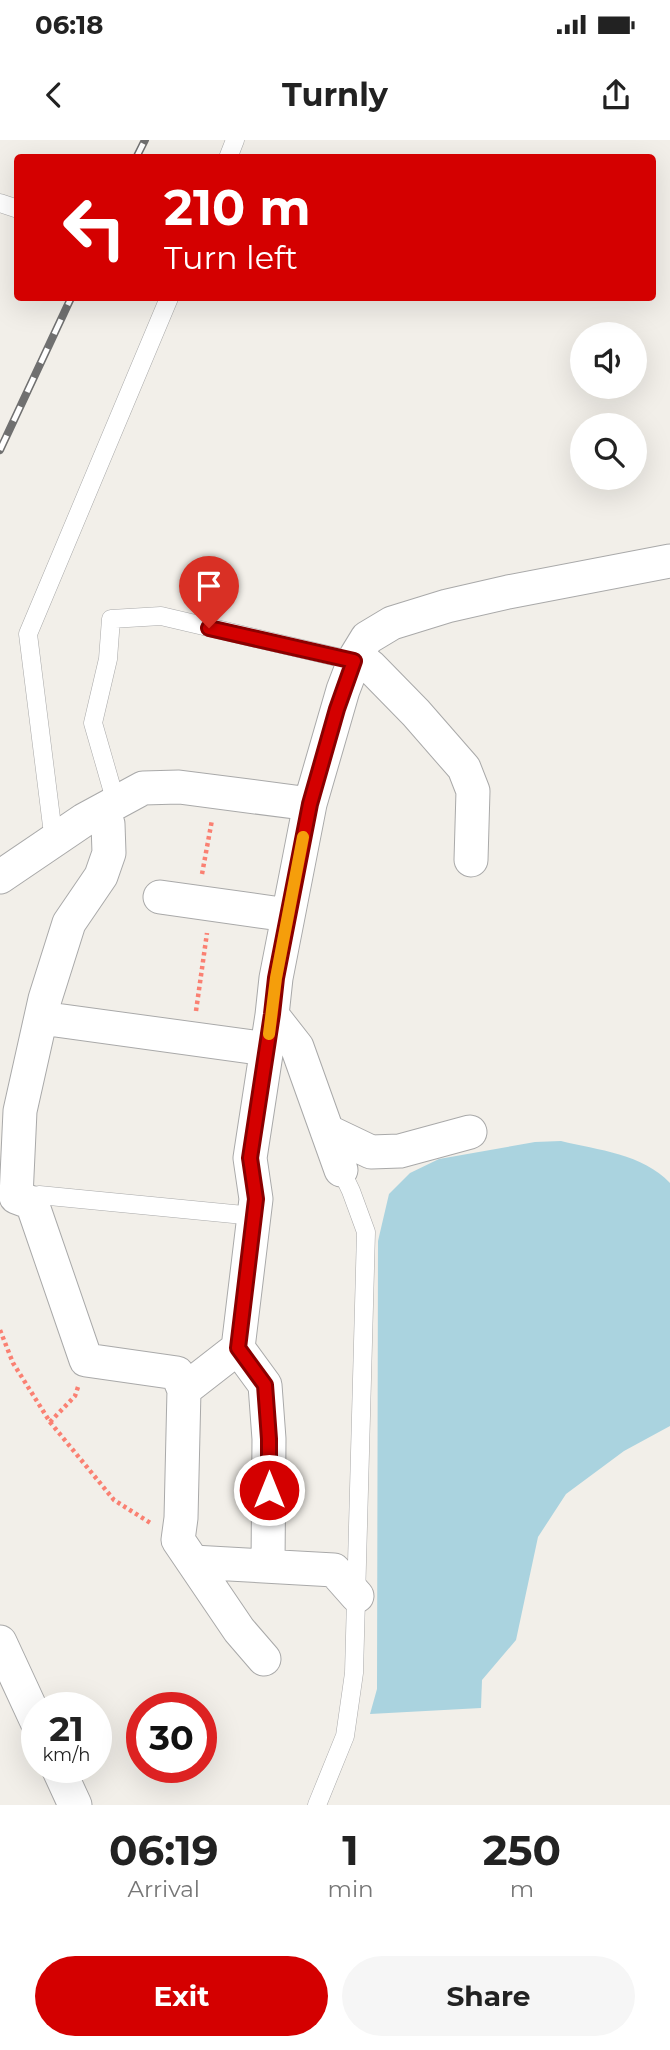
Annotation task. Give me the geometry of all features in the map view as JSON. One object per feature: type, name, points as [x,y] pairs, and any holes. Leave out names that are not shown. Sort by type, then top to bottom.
[{"type":"street","points":[[268,1566],[269,1439],[265,1385],[238,1348],[256,1199],[250,1158],[276,978],[310,804],[354,661],[367,638],[392,624],[436,610],[508,592],[670,561]]},
{"type":"street","points":[[354,661],[370,666],[464,768],[473,791],[471,860]]},
{"type":"street","points":[[0,877],[58,837],[143,788],[179,787],[310,804]]},
{"type":"street","points":[[111,805],[108,824],[109,853],[101,876],[69,923],[45,999],[20,1111],[16,1196],[33,1203],[86,1360],[177,1373],[184,1390],[181,1518],[186,1551],[239,1630],[264,1659]]},
{"type":"street","points":[[160,897],[288,915]]},
{"type":"street","points":[[272,1014],[298,1047],[341,1171]]},
{"type":"street","points":[[41,1018],[267,1049]]},
{"type":"street","points":[[327,1131],[371,1152],[400,1151],[470,1132]]},
{"type":"street","points":[[184,1390],[238,1348]]},
{"type":"street","points":[[186,1551],[268,1566],[334,1570],[357,1596]]},
{"type":"street","points":[[0,1642],[11,1697]]},
{"type":"street","points":[[65,1783],[75,1805]]},
{"type":"lane","points":[[58,837],[52,826],[28,634],[168,301]]},
{"type":"lane","points":[[111,805],[112,789],[93,723],[108,659],[111,619],[160,616],[354,661]]},
{"type":"lane","points":[[317,1805],[345,1736],[354,1673],[357,1596],[366,1233],[341,1171]]},
{"type":"lane","points":[[33,1203],[39,1195],[254,1216]]},
{"type":"path","points":[[192,1039],[217,792]]},
{"type":"path","points":[[0,1329],[13,1363],[50,1422],[114,1500],[186,1551]]},
{"type":"path","points":[[50,1422],[75,1396],[86,1360]]},
{"type":"water","points":[[561,1141],[633,1159],[647,1165],[670,1183],[670,1426],[624,1451],[566,1494],[538,1537],[516,1640],[482,1680],[481,1708],[370,1714],[377,1689],[378,1241],[389,1194],[410,1173],[439,1159],[535,1142]]},
{"type":"railway","points":[[138,154],[145,140]]},
{"type":"railway","points":[[0,450],[70,301]]},
{"type":"slow traffic","points":[[269,1034],[276,978],[303,837]]},
{"type":"route","points":[[209,628],[354,661],[337,709],[310,804],[276,978],[250,1158],[256,1199],[238,1348],[265,1385],[269,1490]]}]
